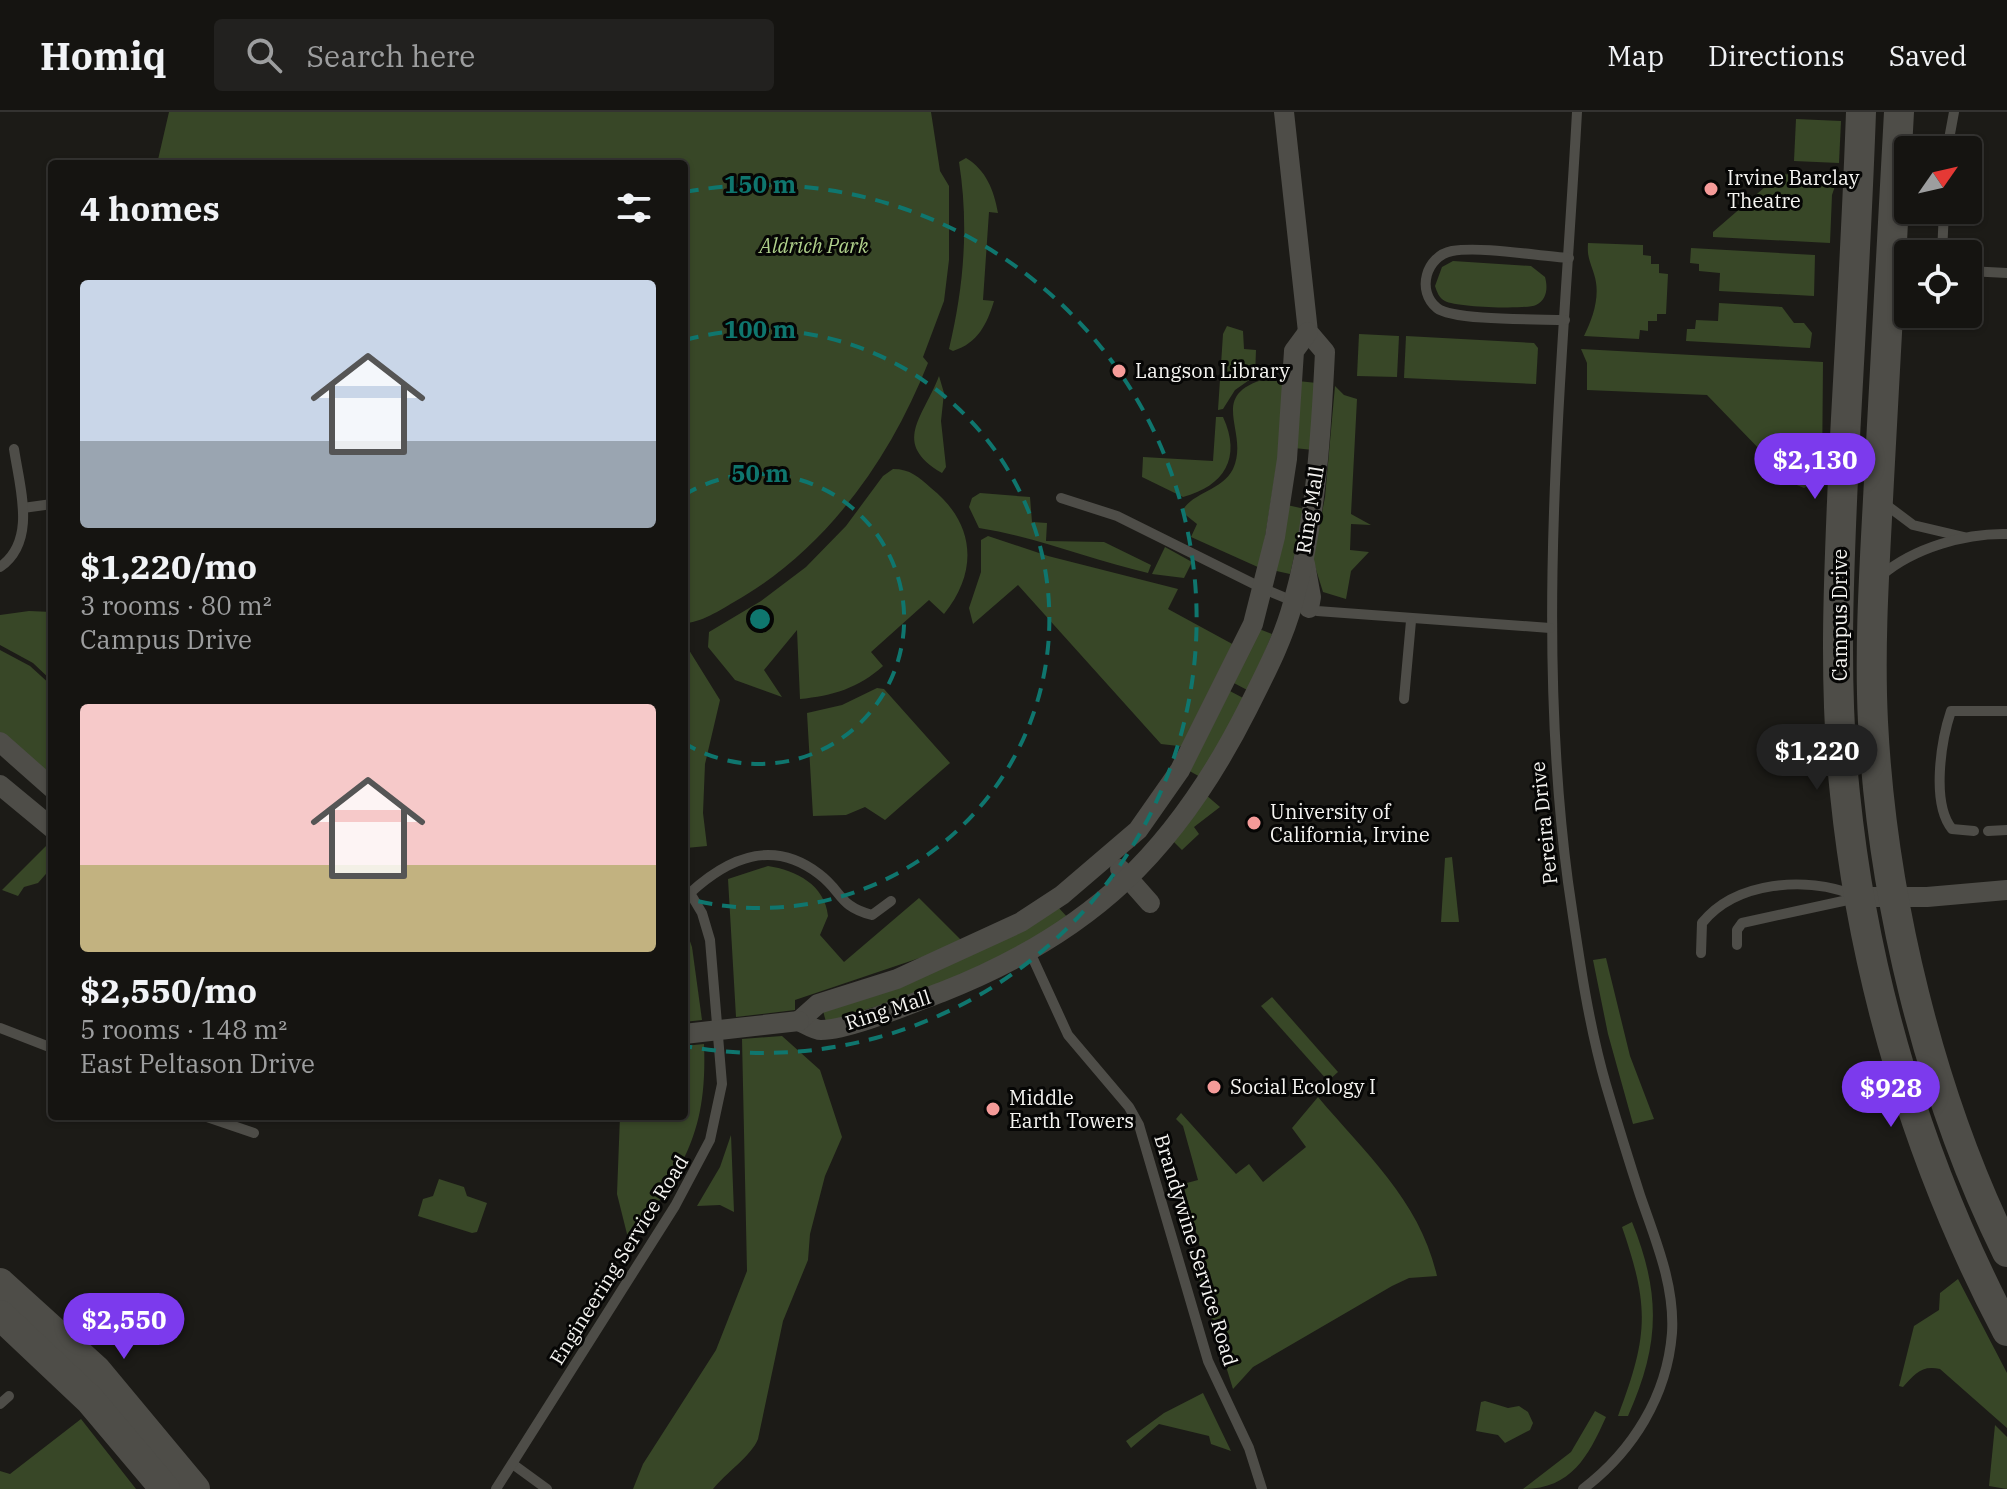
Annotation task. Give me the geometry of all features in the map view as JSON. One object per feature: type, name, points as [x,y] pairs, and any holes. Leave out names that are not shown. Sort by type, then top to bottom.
[{"type":"main road","name":"Campus Drive","points":[[1861,112],[1838,591],[1844,791],[1859,897],[1884,1008],[1928,1156],[1982,1284],[2007,1331]]},
{"type":"main road","name":"Campus Drive","points":[[1899,112],[1874,581],[1873,723],[1895,899],[1938,1073],[1960,1138],[2007,1252]]},
{"type":"main road","points":[[0,1283],[96,1370],[195,1489]]},
{"type":"main road","points":[[0,1315],[90,1400],[165,1489]]},
{"type":"street","name":"Ring Mall","points":[[1284,112],[1308,332],[1325,352],[1319,460],[1302,557],[1301,605],[1207,785],[1175,830],[1129,879],[1083,919],[962,984],[894,1009],[819,1030],[799,1021],[818,1004],[897,979],[1021,922],[1109,858],[1138,830],[1180,770],[1253,624],[1264,589],[1287,459],[1294,351],[1308,332]]},
{"type":"street","points":[[0,742],[48,784]]},
{"type":"street","points":[[0,785],[48,825]]},
{"type":"street","points":[[1109,858],[1150,903]]},
{"type":"street","points":[[1859,897],[1895,899],[2007,890]]},
{"type":"street","points":[[688,1034],[799,1021]]},
{"type":"lane","name":"Pereira Drive","points":[[1577,112],[1550,628],[1555,758],[1578,950],[1605,1082],[1662,1260],[1672,1319],[1668,1365],[1641,1428],[1628,1447],[1583,1489]]},
{"type":"lane","points":[[1950,136],[1954,112]]},
{"type":"lane","points":[[1565,320],[1453,315],[1435,307],[1426,292],[1425,283],[1430,265],[1451,251],[1569,258]]},
{"type":"lane","points":[[1982,272],[2007,273]]},
{"type":"lane","points":[[0,567],[20,546],[23,508],[14,449]]},
{"type":"lane","points":[[1878,497],[1907,522],[1966,537]]},
{"type":"lane","points":[[1061,498],[1117,516],[1301,605],[1411,621],[1550,628]]},
{"type":"lane","points":[[23,508],[48,505]]},
{"type":"lane","points":[[1874,581],[1905,556],[1966,537],[2007,534]]},
{"type":"lane","points":[[1404,699],[1411,621]]},
{"type":"lane","points":[[1974,831],[1952,829],[1944,815],[1940,770],[1951,711],[2007,711]]},
{"type":"lane","points":[[1988,831],[2007,830]]},
{"type":"lane","name":"Engineering Service Road","points":[[496,1489],[675,1206],[710,1140],[722,1084],[710,940],[702,913],[690,893],[731,861],[776,855],[800,862],[821,875],[850,909],[872,915],[891,901]]},
{"type":"lane","points":[[1701,953],[1702,923],[1721,903],[1745,891],[1804,885],[1834,887],[1859,897]]},
{"type":"lane","points":[[1737,945],[1737,930],[1742,923],[1859,897]]},
{"type":"lane","name":"Brandywine Service Road","points":[[1029,950],[1068,1035],[1129,1107],[1139,1125],[1208,1361],[1249,1448],[1262,1489]]},
{"type":"lane","points":[[0,1028],[48,1046]]},
{"type":"lane","points":[[216,1120],[254,1133]]},
{"type":"lane","points":[[0,1404],[9,1396]]},
{"type":"lane","points":[[514,1465],[547,1489]]},
{"type":"green space","name":"Aldrich Park","points":[[169,112],[931,112],[940,171],[949,186],[949,260],[944,301],[923,357],[928,363],[913,399],[895,434],[851,499],[826,529],[767,581],[710,616],[688,622],[688,160],[158,160]]},
{"type":"green space","points":[[1796,119],[1841,121],[1839,163],[1794,161]]},
{"type":"green space","points":[[966,158],[979,168],[988,181],[998,213],[989,212],[983,300],[994,301],[980,332],[969,343],[953,351],[949,349],[961,279],[964,232],[959,162]]},
{"type":"green space","points":[[1780,174],[1838,177],[1832,195],[1830,243],[1713,237],[1713,232]]},
{"type":"green space","points":[[1588,243],[1643,245],[1643,255],[1651,256],[1651,264],[1659,264],[1659,273],[1668,274],[1666,314],[1657,314],[1657,321],[1648,321],[1648,331],[1640,330],[1639,339],[1584,336],[1593,314],[1597,290],[1588,256]]},
{"type":"green space","points":[[1691,248],[1815,255],[1814,296],[1719,291],[1720,273],[1699,271],[1699,264],[1690,263]]},
{"type":"green space","points":[[1453,261],[1531,266],[1545,277],[1544,297],[1540,303],[1529,307],[1475,306],[1445,301],[1435,286],[1442,267]]},
{"type":"green space","points":[[1719,303],[1782,307],[1794,323],[1804,323],[1812,333],[1810,348],[1686,341],[1687,329],[1695,329],[1696,320],[1718,321]]},
{"type":"green space","points":[[1227,326],[1243,331],[1244,349],[1256,350],[1255,376],[1235,390],[1223,409],[1218,410],[1223,334]]},
{"type":"green space","points":[[1359,334],[1399,336],[1397,377],[1357,376]]},
{"type":"green space","points":[[1406,336],[1534,343],[1538,348],[1536,384],[1404,378]]},
{"type":"green space","points":[[1581,349],[1823,362],[1822,477],[1804,488],[1792,483],[1707,395],[1587,390],[1587,363]]},
{"type":"green space","points":[[939,376],[944,393],[941,421],[946,467],[942,473],[927,462],[914,440],[919,417]]},
{"type":"green space","points":[[1273,377],[1285,377],[1283,426],[1260,568],[1191,537],[1197,524],[1182,512],[1192,500],[1222,482],[1233,469],[1237,440],[1233,414],[1239,393],[1252,384]]},
{"type":"green space","points":[[1298,381],[1317,383],[1313,450],[1294,448]]},
{"type":"green space","points":[[1335,386],[1344,395],[1357,399],[1351,514],[1371,525],[1351,524],[1350,550],[1369,552],[1351,571],[1346,599],[1323,592],[1313,560],[1325,497]]},
{"type":"green space","points":[[1216,417],[1223,417],[1231,445],[1226,468],[1219,478],[1209,486],[1183,497],[1142,477],[1143,457],[1213,461]]},
{"type":"green space","points":[[893,469],[909,472],[927,484],[957,516],[964,532],[967,564],[963,581],[944,614],[929,600],[871,652],[883,666],[855,685],[834,693],[800,699],[797,630],[764,670],[782,697],[735,680],[708,647],[709,632],[761,601],[806,567],[846,526],[883,476]]},
{"type":"green space","points":[[980,493],[1030,497],[1032,522],[1047,523],[1046,541],[1104,542],[1151,565],[1148,573],[979,528],[969,507],[972,498]]},
{"type":"green space","points":[[1287,505],[1305,509],[1290,574],[1272,570]]},
{"type":"green space","points":[[988,536],[1048,556],[1178,589],[1168,609],[1236,646],[1187,747],[1161,744],[1018,585],[973,624],[969,608],[981,572],[981,540]]},
{"type":"green space","points":[[1165,547],[1192,562],[1184,578],[1152,574]]},
{"type":"green space","points":[[48,612],[48,677],[33,663],[0,645],[0,615]]},
{"type":"green space","points":[[1254,627],[1272,634],[1249,691],[1232,682]]},
{"type":"green space","points":[[688,648],[720,700],[705,764],[703,813],[707,846],[688,848]]},
{"type":"green space","points":[[0,650],[30,666],[48,682],[48,776],[0,732]]},
{"type":"green space","points":[[877,688],[884,689],[950,763],[885,820],[865,807],[846,815],[813,816],[807,713],[842,705]]},
{"type":"green space","points":[[1228,690],[1245,699],[1202,778],[1186,769]]},
{"type":"green space","points":[[1206,795],[1220,807],[1194,827],[1199,834],[1182,850],[1173,841]]},
{"type":"green space","points":[[48,844],[48,872],[38,883],[24,887],[18,896],[2,890]]},
{"type":"green space","points":[[1452,857],[1459,922],[1441,922],[1445,858]]},
{"type":"green space","points":[[768,866],[798,875],[815,888],[826,905],[828,916],[820,935],[844,962],[919,898],[964,943],[795,1000],[795,1010],[736,1017],[728,879]]},
{"type":"green space","points":[[1057,906],[1070,920],[945,985],[826,1022],[822,1007]]},
{"type":"green space","points":[[688,936],[692,947],[702,1020],[688,1022]]},
{"type":"green space","points":[[1606,958],[1630,1056],[1654,1119],[1633,1124],[1608,1034],[1593,960]]},
{"type":"green space","points":[[1272,997],[1338,1072],[1328,1081],[1261,1006]]},
{"type":"green space","points":[[782,1036],[820,1070],[842,1137],[825,1176],[810,1234],[808,1260],[783,1321],[758,1439],[713,1489],[633,1489],[643,1464],[716,1350],[747,1271],[742,1039]]},
{"type":"green space","points":[[704,1044],[704,1077],[695,1130],[676,1174],[630,1246],[617,1194],[620,1120],[688,1120],[688,1046]]},
{"type":"green space","points":[[1318,1097],[1405,1201],[1429,1249],[1437,1276],[1409,1278],[1392,1286],[1253,1367],[1233,1389],[1190,1250],[1200,1247],[1183,1184],[1198,1180],[1183,1126],[1176,1119],[1181,1113],[1236,1174],[1249,1164],[1263,1182],[1306,1147],[1292,1128]]},
{"type":"green space","points":[[731,1135],[734,1212],[720,1205],[697,1206],[720,1167]]},
{"type":"green space","points":[[439,1179],[464,1187],[467,1196],[487,1203],[477,1232],[418,1216],[423,1199],[433,1196]]},
{"type":"green space","points":[[1632,1222],[1648,1273],[1653,1319],[1651,1342],[1639,1390],[1628,1416],[1618,1416],[1635,1364],[1642,1322],[1637,1279],[1622,1227]]},
{"type":"green space","points":[[1958,1279],[2007,1373],[2007,1428],[1940,1369],[1923,1370],[1903,1387],[1899,1386],[1914,1326],[1939,1310],[1940,1293]]},
{"type":"green space","points":[[1203,1393],[1231,1451],[1211,1444],[1209,1436],[1159,1424],[1131,1448],[1126,1441],[1164,1413]]},
{"type":"green space","points":[[1481,1402],[1508,1408],[1519,1406],[1528,1412],[1533,1423],[1530,1430],[1505,1443],[1498,1435],[1476,1431]]},
{"type":"green space","points":[[1595,1411],[1606,1417],[1576,1468],[1554,1483],[1523,1489],[1571,1452]]},
{"type":"green space","points":[[81,1419],[136,1489],[0,1489],[0,1471],[10,1474]]},
{"type":"green space","points":[[1995,1425],[2007,1437],[2007,1489],[1989,1486]]},
{"type":"place","name":"Irvine Barclay Theatre","points":[[1711,189]]},
{"type":"place","name":"Langson Library","points":[[1119,371]]},
{"type":"place","name":"University of California, Irvine","points":[[1254,823]]},
{"type":"place","name":"Social Ecology I","points":[[1214,1087]]},
{"type":"place","name":"Middle Earth Towers","points":[[993,1109]]}]
